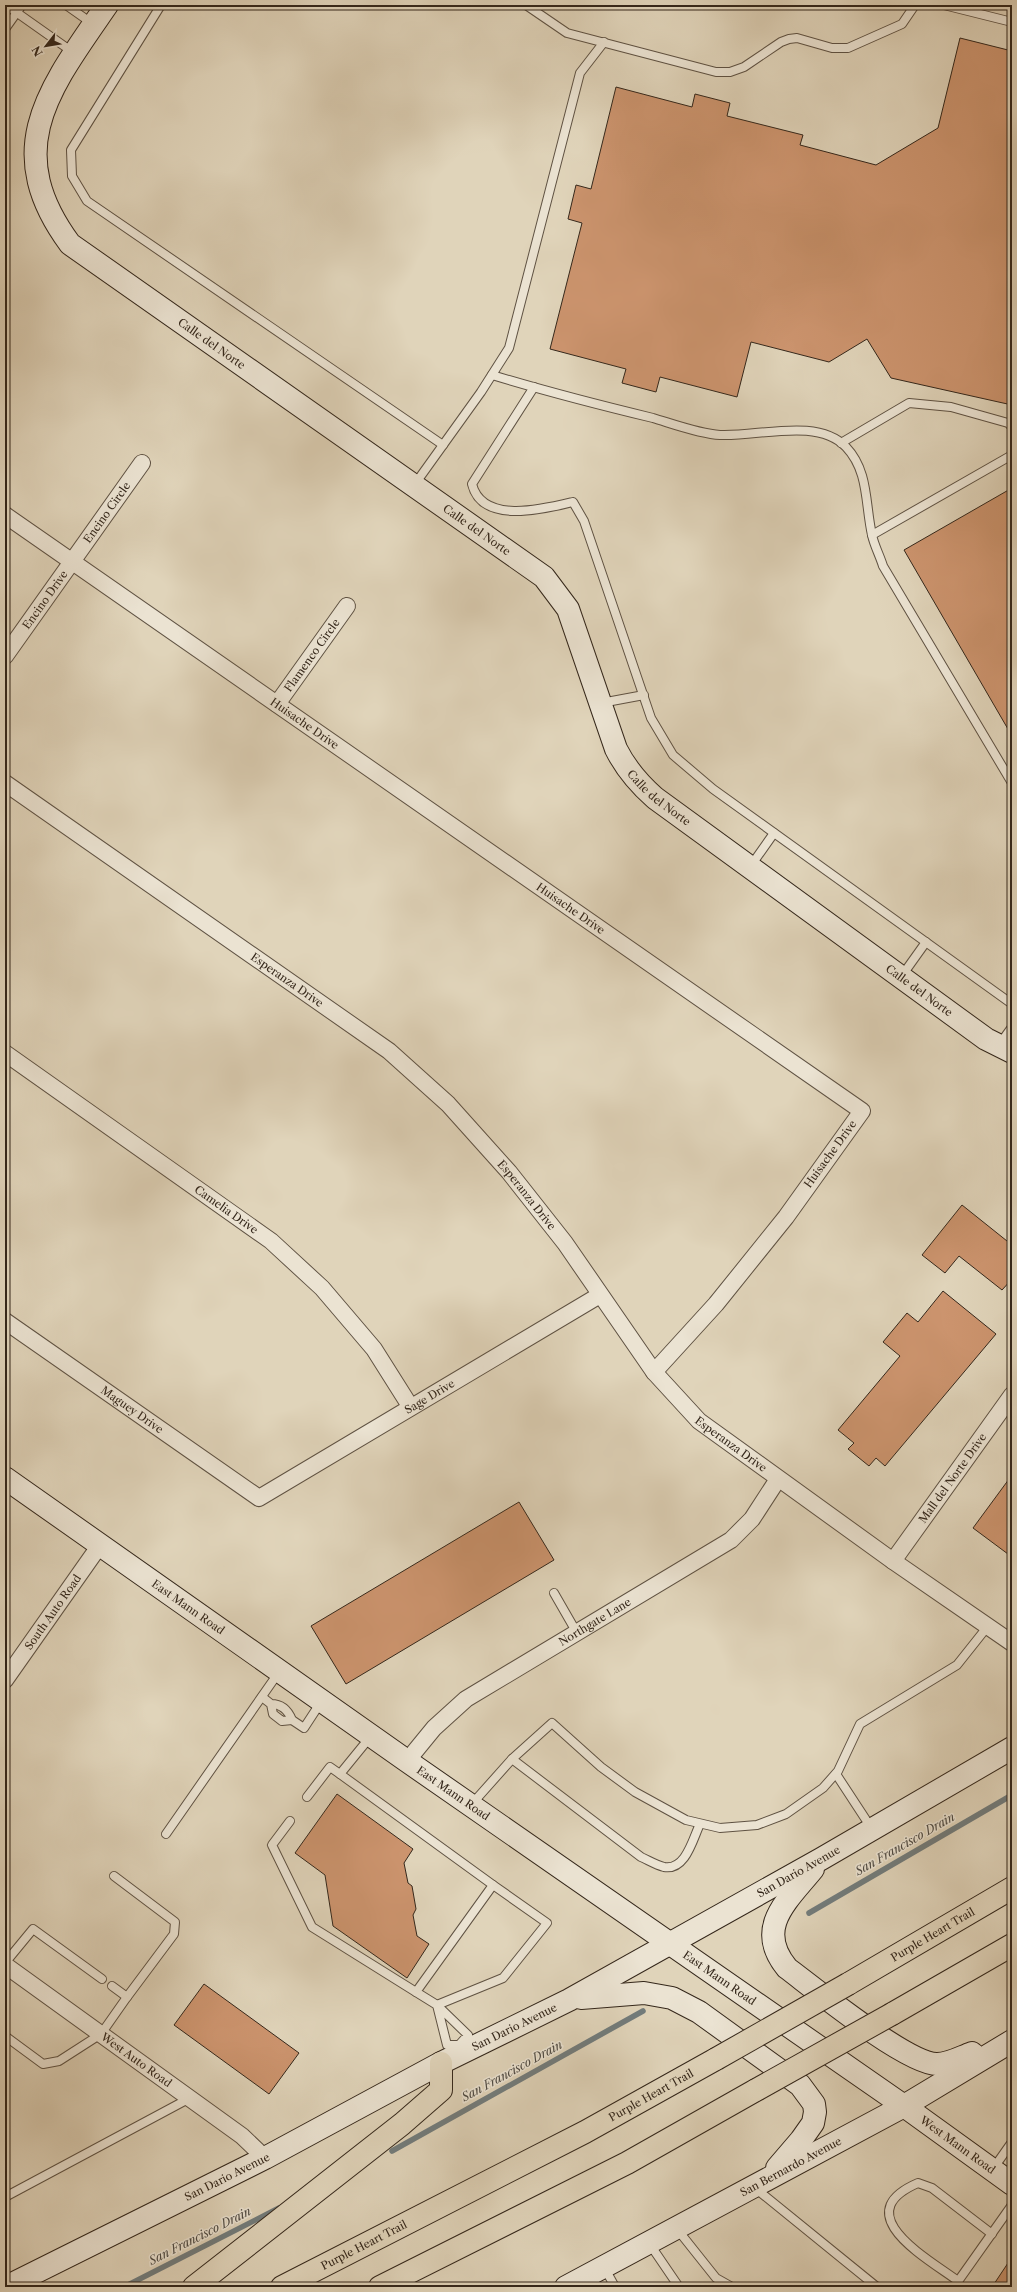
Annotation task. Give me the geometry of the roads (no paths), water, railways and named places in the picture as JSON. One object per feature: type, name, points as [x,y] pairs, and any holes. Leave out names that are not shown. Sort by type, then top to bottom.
[{"type":"highway","name":"Purple Heart Trail","points":[[282,2287],[584,2132],[848,1984],[1012,1888]]},
{"type":"highway","points":[[380,2287],[627,2163],[1012,1945]]},
{"type":"highway","points":[[194,2287],[402,2124],[441,2090],[442,2063]]},
{"type":"street","name":"Calle del Norte","points":[[107,5],[42,98],[30,133],[28,161],[32,185],[39,204],[52,224],[70,244],[414,484],[544,577],[568,609],[616,749],[624,766],[637,783],[750,868],[986,1039],[1005,1049]]},
{"type":"street","name":"Encino Circle","points":[[71,562],[142,463]]},
{"type":"street","name":"Huisache Drive","points":[[5,516],[862,1111],[781,1223],[716,1304],[654,1372]]},
{"type":"street","name":"Encino Drive","points":[[5,656],[71,562]]},
{"type":"street","name":"Flamenco Circle","points":[[277,704],[347,606]]},
{"type":"street","name":"Esperanza Drive","points":[[5,783],[389,1051],[448,1104],[509,1172],[565,1243],[654,1372],[699,1421],[893,1561],[1012,1643]]},
{"type":"street","name":"Camelia Drive","points":[[5,1053],[271,1241],[322,1288],[374,1349],[410,1406]]},
{"type":"street","name":"Sage Drive","points":[[259,1498],[410,1406],[600,1295]]},
{"type":"street","name":"Maguey Drive","points":[[5,1321],[259,1498]]},
{"type":"street","name":"Mall del Norte Drive","points":[[893,1561],[1011,1398]]},
{"type":"street","name":"East Mann Road","points":[[5,1478],[407,1762],[904,2106]]},
{"type":"street","name":"Northgate Lane","points":[[407,1762],[434,1728],[466,1699],[731,1540],[752,1519],[778,1479]]},
{"type":"street","name":"South Auto Road","points":[[5,1680],[100,1545]]},
{"type":"street","name":"San Dario Avenue","points":[[6,2287],[265,2158],[442,2063],[460,2049],[569,2000],[1012,1748]]},
{"type":"street","points":[[821,1858],[775,1918],[772,1940],[777,1956],[787,1968],[898,2049],[920,2060],[937,2064],[947,2063],[1012,2036]]},
{"type":"street","name":"West Auto Road","points":[[5,1964],[242,2136],[265,2158]]},
{"type":"street","points":[[569,2000],[644,1992],[672,1998],[699,2012],[800,2085],[814,2104],[815,2112],[813,2123],[801,2140],[760,2183]]},
{"type":"street","name":"San Bernardo Avenue","points":[[566,2287],[904,2106],[1012,2041]]},
{"type":"street","name":"West Mann Road","points":[[904,2106],[1012,2184]]},
{"type":"lane","points":[[6,5],[74,53]]},
{"type":"lane","points":[[5,29],[22,5]]},
{"type":"lane","points":[[66,5],[94,24]]},
{"type":"lane","points":[[161,5],[70,150],[72,176],[87,201],[443,445]]},
{"type":"lane","points":[[526,5],[567,32],[707,70],[730,72],[744,67],[781,42],[789,39],[797,38],[832,48],[848,48],[902,24],[914,5]]},
{"type":"lane","points":[[944,5],[1012,22]]},
{"type":"lane","points":[[414,484],[443,445],[510,348],[580,74],[604,42]]},
{"type":"lane","points":[[492,375],[718,435],[812,431],[829,434],[841,443],[854,457],[860,469],[866,493],[872,535],[883,566],[1012,783]]},
{"type":"lane","points":[[534,387],[472,484],[474,493],[481,502],[491,507],[514,511],[546,508],[573,502],[584,521],[651,718],[673,754],[713,789],[1012,1004]]},
{"type":"lane","points":[[841,443],[908,404],[951,407],[1008,423],[1012,427]]},
{"type":"lane","points":[[872,535],[1012,455]]},
{"type":"lane","points":[[600,703],[644,694]]},
{"type":"lane","points":[[750,868],[774,833]]},
{"type":"lane","points":[[901,977],[926,942]]},
{"type":"lane","points":[[1005,1049],[1012,1027]]},
{"type":"lane","points":[[554,1593],[577,1633]]},
{"type":"lane","points":[[470,1806],[512,1759],[552,1723],[601,1767],[635,1792],[686,1820],[720,1828],[757,1825],[786,1814],[823,1788],[836,1774],[860,1724],[957,1665],[988,1626]]},
{"type":"lane","points":[[166,1834],[280,1672]]},
{"type":"lane","points":[[262,1697],[271,1704],[273,1714],[282,1721],[292,1720],[304,1728],[322,1702]]},
{"type":"lane","points":[[340,1774],[371,1736]]},
{"type":"lane","points":[[512,1759],[640,1857],[665,1867],[675,1867],[684,1859],[700,1824]]},
{"type":"lane","points":[[308,1796],[330,1767],[547,1923],[503,1978],[437,2005]]},
{"type":"lane","points":[[836,1774],[872,1829]]},
{"type":"lane","points":[[290,1821],[272,1845],[312,1927],[437,2005],[468,2035],[460,2049],[447,2045],[437,2005]]},
{"type":"lane","points":[[5,2036],[43,2064],[59,2061],[101,2034],[174,1934],[175,1922],[114,1876]]},
{"type":"lane","points":[[416,1992],[493,1885]]},
{"type":"lane","points":[[5,1964],[33,1929],[102,1979]]},
{"type":"lane","points":[[112,1986],[127,1997]]},
{"type":"lane","points":[[5,2197],[190,2098]]},
{"type":"lane","points":[[992,2170],[1012,2142]]},
{"type":"lane","points":[[760,2183],[877,2287]]},
{"type":"lane","points":[[992,2234],[932,2188],[918,2183],[906,2189],[894,2198],[888,2211],[891,2226],[901,2240],[956,2284],[992,2234],[1012,2205]]},
{"type":"lane","points":[[676,2228],[716,2278],[732,2287]]},
{"type":"lane","points":[[649,2242],[680,2287]]},
{"type":"lane","points":[[604,2267],[615,2287]]},
{"type":"waterway","name":"San Francisco Drain","points":[[809,1913],[1012,1795]]},
{"type":"waterway","name":"San Francisco Drain","points":[[392,2151],[643,2011]]},
{"type":"waterway","name":"San Francisco Drain","points":[[124,2287],[279,2208]]}]
